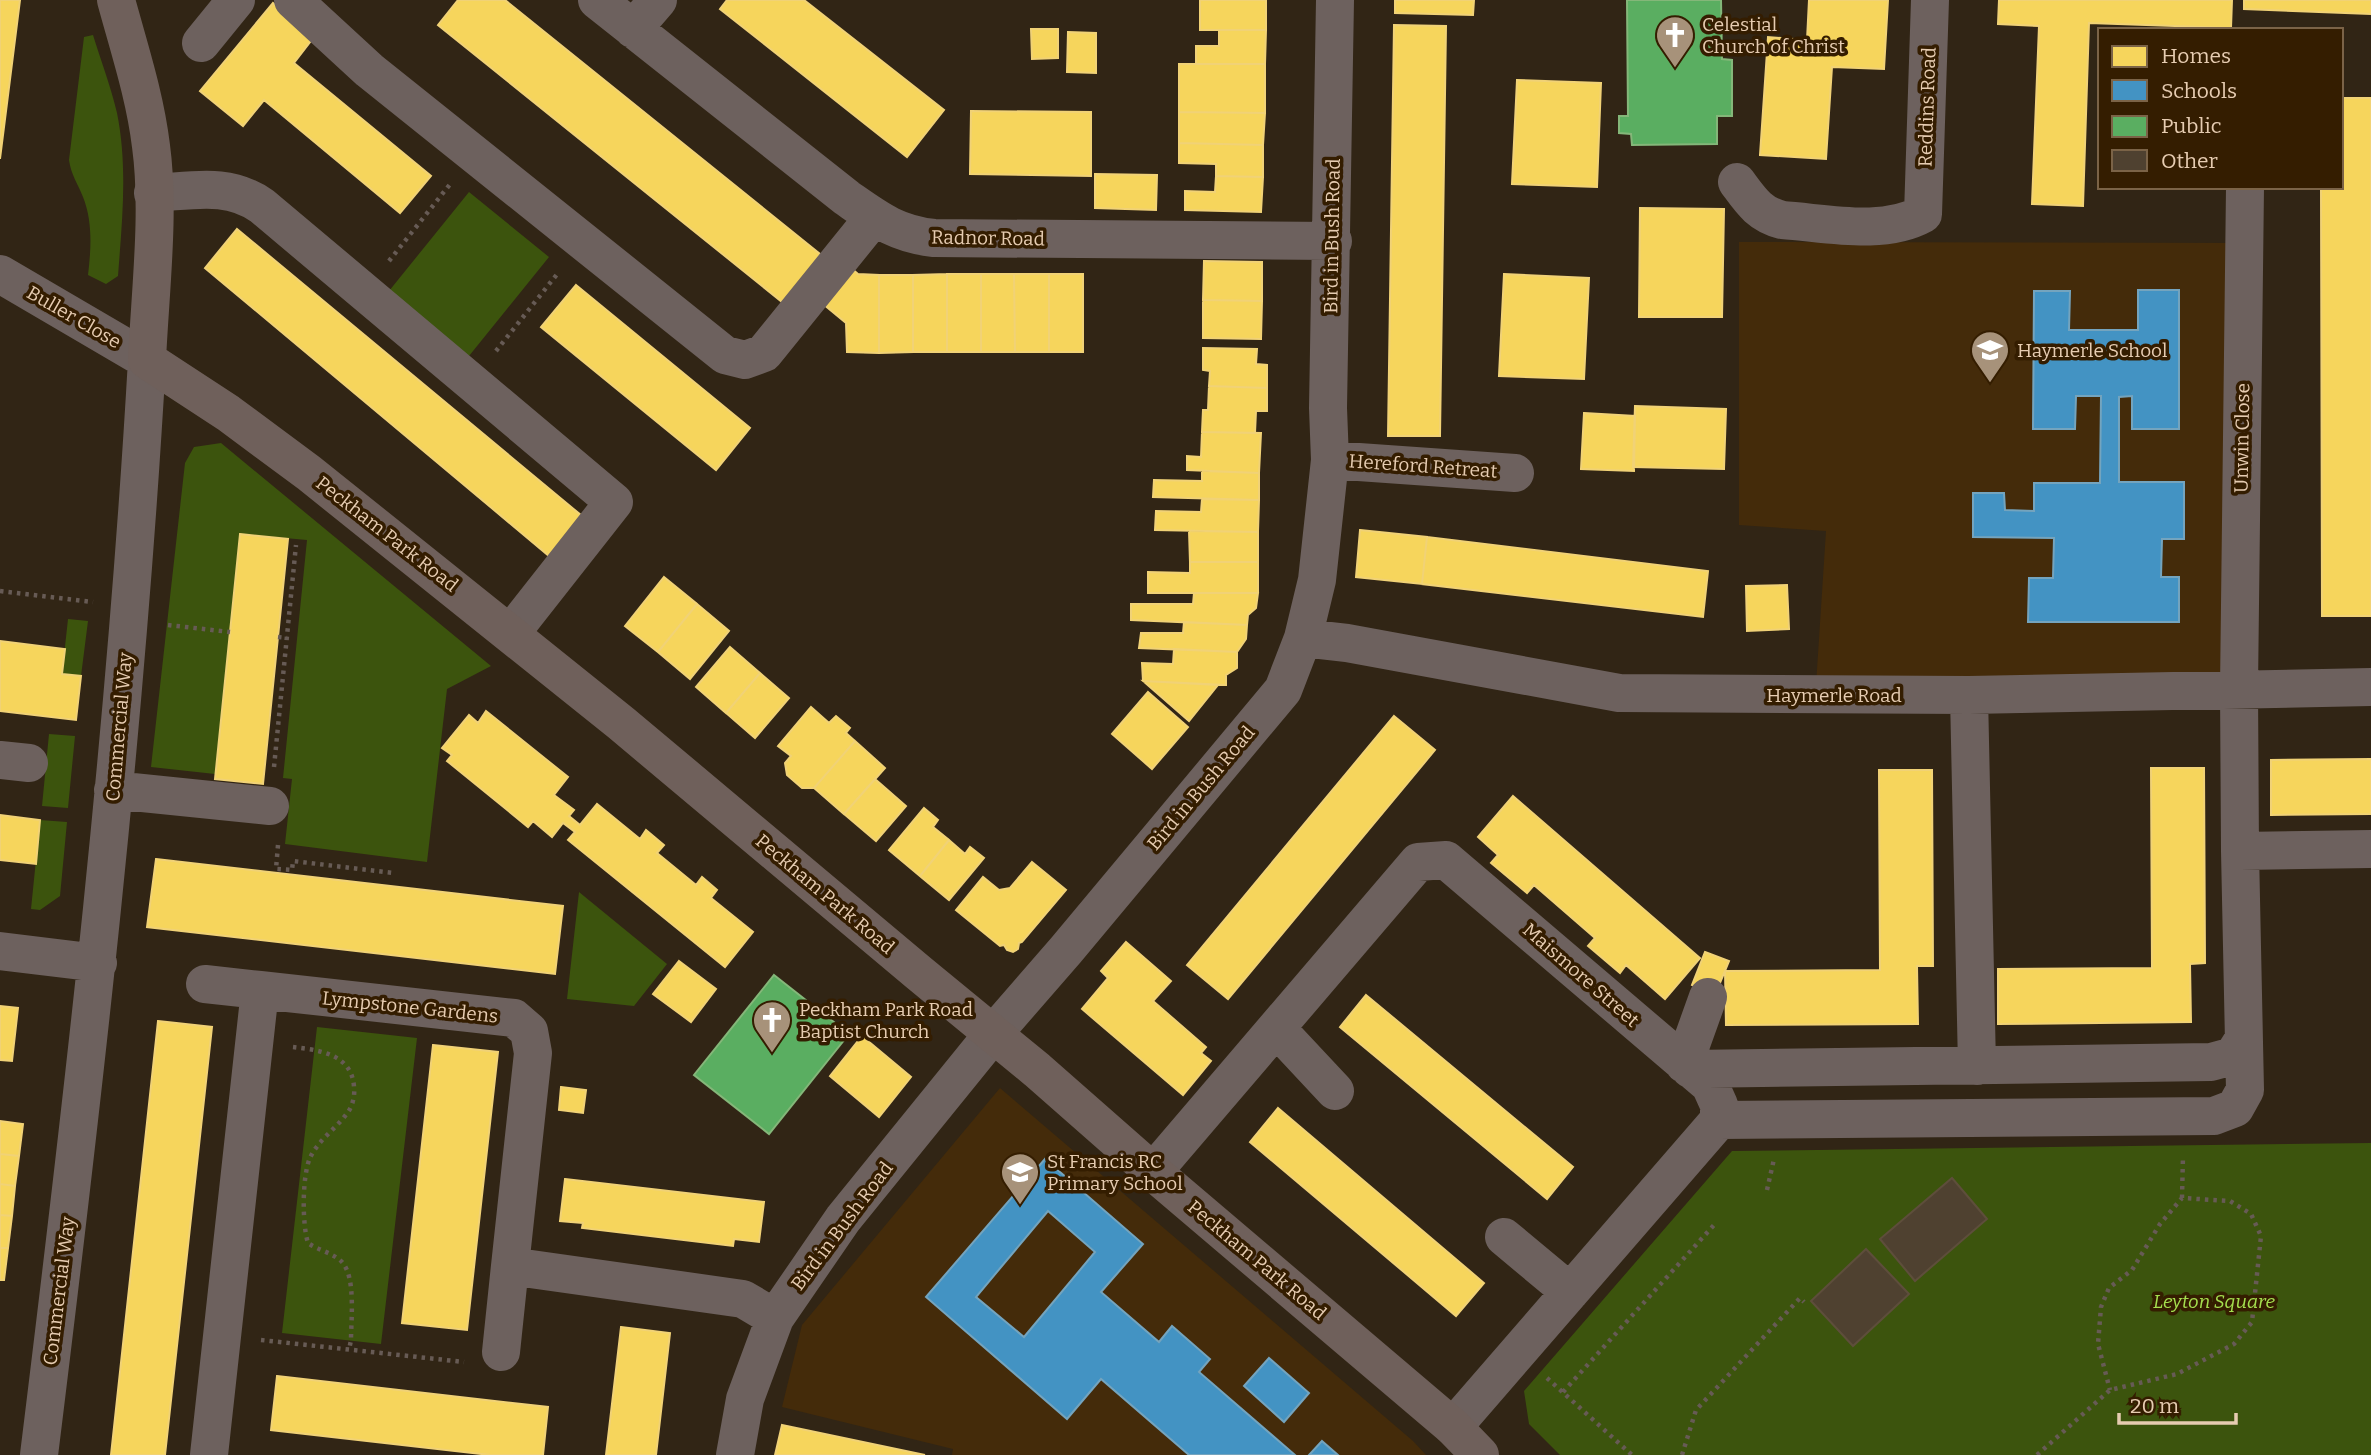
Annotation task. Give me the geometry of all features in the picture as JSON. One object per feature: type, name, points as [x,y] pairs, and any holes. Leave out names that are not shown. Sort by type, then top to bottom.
[{"type":"main road","name":"Commercial Way","points":[[116,0],[145,109],[152,147],[147,360]]},
{"type":"main road","name":"Peckham Park Road","points":[[147,360],[228,413],[309,473],[511,633],[1037,1069],[1153,1172],[1453,1427],[1480,1455]]},
{"type":"street","points":[[201,43],[236,0]]},
{"type":"street","points":[[293,0],[369,70],[725,355],[745,360],[764,353],[874,217]]},
{"type":"street","name":"Radnor Road","points":[[597,0],[874,217],[906,234],[934,238],[1333,241]]},
{"type":"street","points":[[633,29],[659,0]]},
{"type":"street","name":"Bird in Bush Road","points":[[735,1455],[745,1399],[775,1318],[843,1219],[993,1034],[1283,690],[1303,638],[1317,580],[1330,460],[1328,408],[1333,241],[1335,0]]},
{"type":"street","name":"Reddins Road","points":[[1737,182],[1756,209],[1782,220],[1883,227],[1910,221],[1923,214],[1930,0]]},
{"type":"street","name":"Unwin Close","points":[[1718,1120],[2214,1116],[2235,1108],[2245,1090],[2239,688],[2245,189]]},
{"type":"street","points":[[153,193],[228,190],[246,195],[614,502],[511,633]]},
{"type":"street","name":"Buller Close","points":[[0,274],[147,360]]},
{"type":"street","name":"Commercial Way","points":[[40,1455],[98,963],[129,613],[147,360]]},
{"type":"street","name":"Hereford Retreat","points":[[1330,460],[1516,473]]},
{"type":"street","name":"Haymerle Road","points":[[1303,638],[1347,643],[1619,693],[1969,695],[2371,687]]},
{"type":"street","points":[[1969,695],[1977,1066]]},
{"type":"street","points":[[113,790],[270,806]]},
{"type":"street","points":[[2241,851],[2371,849]]},
{"type":"street","name":"Maismore Street","points":[[1153,1172],[1418,862],[1446,860],[1710,1085],[1719,1105],[1718,1120]]},
{"type":"street","points":[[0,951],[98,963]]},
{"type":"street","name":"Lympstone Gardens","points":[[205,984],[514,1018],[529,1031],[533,1053],[501,1352]]},
{"type":"street","points":[[209,1455],[260,990]]},
{"type":"street","points":[[1708,997],[1687,1066],[1977,1066],[2211,1062],[2233,1056],[2243,1040]]},
{"type":"street","points":[[1277,1029],[1335,1091]]},
{"type":"street","points":[[1453,1427],[1718,1120]]},
{"type":"street","points":[[1504,1237],[1570,1292]]},
{"type":"street","points":[[510,1266],[743,1299],[775,1318]]},
{"type":"path","points":[[365,292],[474,154]]},
{"type":"path","points":[[471,382],[583,242]]},
{"type":"path","points":[[296,545],[270,806],[282,807],[276,869],[292,872],[293,861],[394,873]]},
{"type":"path","points":[[0,591],[230,632]]},
{"type":"path","points":[[278,636],[287,638]]},
{"type":"path","points":[[254,1044],[327,1052],[344,1062],[354,1078],[355,1090],[349,1111],[311,1155],[306,1168],[304,1231],[307,1243],[335,1257],[348,1270],[351,1340],[349,1350]]},
{"type":"path","points":[[2037,1455],[2110,1390],[2177,1374],[2234,1344],[2252,1322],[2261,1236],[2251,1214],[2230,1201],[2182,1198],[2160,1224],[2132,1270],[2109,1288],[2101,1307],[2098,1344],[2110,1390]]},
{"type":"path","points":[[1563,1392],[1714,1225]]},
{"type":"path","points":[[1682,1455],[1696,1410],[1800,1298],[1804,1302]]},
{"type":"path","points":[[222,1336],[499,1366],[501,1352]]},
{"type":"path","points":[[1519,1351],[1632,1455]]},
{"type":"shaded area","name":"Haymerle School","points":[[1739,242],[2240,243],[2240,681],[1816,685],[1826,531],[1739,525]]},
{"type":"shaded area","name":"St Francis RC Primary School","points":[[1000,1088],[1413,1441],[1426,1455],[952,1455],[953,1449],[782,1407],[802,1325]]},
{"type":"green space","points":[[93,35],[117,113],[122,154],[123,194],[118,276],[106,284],[88,275],[90,226],[83,197],[69,160],[84,37]]},
{"type":"green space","points":[[469,192],[549,257],[469,356],[389,291]]},
{"type":"green space","points":[[221,443],[491,666],[447,689],[427,862],[285,844],[292,779],[283,778],[307,540],[240,534],[215,774],[151,767],[185,463],[194,447]]},
{"type":"green space","points":[[68,619],[88,621],[81,676],[62,674]]},
{"type":"green space","points":[[49,734],[75,736],[68,808],[42,806]]},
{"type":"green space","points":[[40,820],[67,822],[60,896],[40,910],[31,909]]},
{"type":"green space","points":[[579,892],[667,964],[634,1006],[567,999]]},
{"type":"green space","points":[[317,1027],[417,1038],[381,1344],[282,1333]]},
{"type":"green space","name":"Leyton Square","points":[[2371,1143],[2371,1455],[1560,1455],[1529,1424],[1524,1391],[1732,1151]]},
{"type":"building: Homes","points":[[0,0],[20,0],[0,159]]},
{"type":"building: Homes","points":[[458,0],[505,0],[825,258],[787,306],[438,25]]},
{"type":"building: Homes","points":[[727,0],[804,0],[944,110],[907,157],[720,9]]},
{"type":"building: Homes","points":[[1200,0],[1266,0],[1266,30],[1200,30]]},
{"type":"building: Homes","points":[[1395,0],[1474,0],[1473,15],[1395,13]]},
{"type":"building: Homes","points":[[1809,0],[1888,0],[1884,69],[1832,67],[1826,159],[1760,155],[1768,37],[1807,40]]},
{"type":"building: Homes","points":[[1999,0],[2232,0],[2231,28],[2089,23],[2083,206],[2032,204],[2039,26],[1998,24]]},
{"type":"building: Homes","points":[[2244,0],[2371,0],[2371,14],[2244,9]]},
{"type":"building: Homes","points":[[273,3],[314,37],[294,63],[431,176],[400,213],[264,100],[243,126],[200,91]]},
{"type":"building: Homes","points":[[1394,25],[1446,26],[1440,436],[1388,436]]},
{"type":"building: Homes","points":[[1031,29],[1058,29],[1058,58],[1032,59]]},
{"type":"building: Homes","points":[[1219,30],[1266,30],[1265,64],[1196,64],[1196,46],[1219,46]]},
{"type":"building: Homes","points":[[1068,32],[1096,33],[1096,73],[1067,72]]},
{"type":"building: Homes","points":[[1179,64],[1265,64],[1265,113],[1179,112]]},
{"type":"building: Homes","points":[[1517,80],[1601,83],[1597,187],[1512,184]]},
{"type":"building: Homes","points":[[2343,98],[2371,98],[2371,616],[2322,616],[2321,189],[2343,189]]},
{"type":"building: Homes","points":[[971,111],[1091,112],[1091,176],[970,174]]},
{"type":"building: Homes","points":[[1179,112],[1265,113],[1263,145],[1179,143]]},
{"type":"building: Homes","points":[[1179,143],[1263,145],[1263,177],[1216,176],[1216,164],[1179,163]]},
{"type":"building: Homes","points":[[1095,174],[1157,175],[1156,210],[1095,208]]},
{"type":"building: Homes","points":[[1216,176],[1263,177],[1261,212],[1185,210],[1185,191],[1215,192]]},
{"type":"building: Homes","points":[[1640,208],[1724,209],[1722,317],[1639,317]]},
{"type":"building: Homes","points":[[237,229],[582,516],[549,556],[205,268]]},
{"type":"building: Homes","points":[[1204,261],[1262,262],[1262,301],[1203,300]]},
{"type":"building: Homes","points":[[851,268],[858,274],[879,275],[879,353],[847,352],[846,323],[822,303]]},
{"type":"building: Homes","points":[[947,274],[947,352],[913,352],[913,275]]},
{"type":"building: Homes","points":[[947,274],[981,274],[981,352],[947,352]]},
{"type":"building: Homes","points":[[981,274],[1014,274],[1015,352],[981,352]]},
{"type":"building: Homes","points":[[1014,274],[1049,274],[1049,352],[1015,352]]},
{"type":"building: Homes","points":[[1049,274],[1083,274],[1083,352],[1049,352]]},
{"type":"building: Homes","points":[[1504,274],[1589,278],[1584,379],[1499,376]]},
{"type":"building: Homes","points":[[879,275],[913,275],[913,352],[879,353]]},
{"type":"building: Homes","points":[[576,285],[750,428],[716,470],[541,327]]},
{"type":"building: Homes","points":[[1203,300],[1262,301],[1261,339],[1203,338]]},
{"type":"building: Homes","points":[[1203,348],[1257,349],[1256,364],[1267,365],[1267,388],[1209,386],[1210,371],[1203,370]]},
{"type":"building: Homes","points":[[1209,386],[1267,388],[1267,411],[1256,411],[1255,433],[1202,432],[1203,410],[1208,410]]},
{"type":"building: Homes","points":[[1635,406],[1726,409],[1724,469],[1633,467]]},
{"type":"building: Homes","points":[[1584,413],[1635,416],[1634,471],[1581,469]]},
{"type":"building: Homes","points":[[1202,432],[1261,433],[1259,473],[1187,470],[1187,456],[1201,457]]},
{"type":"building: Homes","points":[[1202,471],[1259,473],[1259,500],[1153,497],[1154,480],[1202,481]]},
{"type":"building: Homes","points":[[1202,499],[1259,500],[1258,532],[1155,530],[1156,511],[1201,512]]},
{"type":"building: Homes","points":[[1360,530],[1427,537],[1422,584],[1356,577]]},
{"type":"building: Homes","points":[[1189,531],[1258,532],[1258,562],[1190,562]]},
{"type":"building: Homes","points":[[240,534],[288,539],[263,784],[215,779]]},
{"type":"building: Homes","points":[[1427,537],[1708,571],[1703,617],[1422,584]]},
{"type":"building: Homes","points":[[1190,562],[1258,562],[1258,593],[1148,593],[1148,572],[1190,573]]},
{"type":"building: Homes","points":[[664,577],[697,604],[658,652],[625,626]]},
{"type":"building: Homes","points":[[1787,585],[1789,629],[1747,631],[1746,586]]},
{"type":"building: Homes","points":[[1194,593],[1258,593],[1256,608],[1248,615],[1247,625],[1131,620],[1131,604],[1193,604]]},
{"type":"building: Homes","points":[[697,604],[729,631],[690,679],[658,652]]},
{"type":"building: Homes","points":[[1184,622],[1247,625],[1246,639],[1237,652],[1139,648],[1141,633],[1183,633]]},
{"type":"building: Homes","points":[[0,641],[65,649],[62,674],[81,676],[76,720],[0,711]]},
{"type":"building: Homes","points":[[730,647],[760,673],[726,713],[696,687]]},
{"type":"building: Homes","points":[[1174,649],[1237,652],[1237,668],[1226,675],[1226,685],[1143,681],[1142,663],[1173,664]]},
{"type":"building: Homes","points":[[760,673],[789,698],[755,738],[726,713]]},
{"type":"building: Homes","points":[[1143,681],[1218,685],[1189,721]]},
{"type":"building: Homes","points":[[1148,692],[1188,727],[1152,769],[1112,734]]},
{"type":"building: Homes","points":[[811,707],[829,723],[836,716],[850,728],[846,733],[855,741],[814,788],[802,788],[787,775],[785,763],[791,756],[778,746]]},
{"type":"building: Homes","points":[[486,711],[568,777],[554,795],[574,810],[569,816],[580,825],[597,804],[640,839],[646,830],[664,845],[657,853],[696,885],[702,877],[717,890],[711,898],[753,932],[725,967],[568,840],[575,832],[563,823],[552,837],[533,821],[528,827],[447,761],[452,755],[442,748],[469,715],[478,723]]},
{"type":"building: Homes","points":[[1394,716],[1435,750],[1228,999],[1187,965]]},
{"type":"building: Homes","points":[[855,741],[885,768],[844,814],[814,788]]},
{"type":"building: Homes","points":[[2371,759],[2371,814],[2271,815],[2271,760]]},
{"type":"building: Homes","points":[[2151,768],[2204,768],[2205,963],[2190,964],[2191,1022],[1998,1024],[1998,969],[2152,968]]},
{"type":"building: Homes","points":[[1879,770],[1932,770],[1933,966],[1917,966],[1918,1024],[1726,1025],[1725,971],[1880,970]]},
{"type":"building: Homes","points":[[875,779],[906,806],[876,841],[844,814]]},
{"type":"building: Homes","points":[[1513,796],[1700,958],[1665,999],[1626,965],[1620,973],[1588,946],[1595,938],[1534,885],[1527,893],[1491,863],[1498,855],[1478,837]]},
{"type":"building: Homes","points":[[924,808],[938,820],[933,827],[949,840],[920,876],[889,850]]},
{"type":"building: Homes","points":[[0,815],[40,820],[36,864],[0,860]]},
{"type":"building: Homes","points":[[949,840],[965,854],[970,847],[984,858],[949,900],[920,876]]},
{"type":"building: Homes","points":[[156,859],[563,906],[555,974],[147,927]]},
{"type":"building: Homes","points":[[1032,862],[1066,890],[1013,952],[1007,950],[1004,945],[1000,946],[956,910],[983,877],[999,890],[1010,888]]},
{"type":"building: Homes","points":[[1126,942],[1171,981],[1153,1001],[1206,1047],[1201,1053],[1211,1061],[1183,1095],[1082,1009],[1108,978],[1101,971]]},
{"type":"building: Homes","points":[[1705,952],[1729,961],[1715,995],[1692,985]]},
{"type":"building: Homes","points":[[679,961],[716,989],[691,1022],[653,994]]},
{"type":"building: Homes","points":[[1366,995],[1573,1167],[1547,1199],[1340,1027]]},
{"type":"building: Homes","points":[[0,1006],[18,1008],[12,1061],[0,1060]]},
{"type":"building: Homes","points":[[158,1021],[212,1027],[165,1455],[111,1455]]},
{"type":"building: Homes","points":[[862,1036],[911,1077],[879,1117],[830,1076]]},
{"type":"building: Homes","points":[[433,1045],[498,1052],[467,1330],[402,1323]]},
{"type":"building: Homes","points":[[561,1087],[586,1090],[583,1113],[559,1110]]},
{"type":"building: Homes","points":[[1278,1108],[1484,1283],[1456,1316],[1250,1142]]},
{"type":"building: Homes","points":[[0,1121],[23,1124],[19,1156],[0,1154]]},
{"type":"building: Homes","points":[[0,1154],[19,1156],[15,1186],[0,1184]]},
{"type":"building: Homes","points":[[565,1179],[764,1202],[759,1242],[734,1239],[733,1246],[582,1228],[583,1223],[560,1221]]},
{"type":"building: Homes","points":[[0,1184],[15,1186],[12,1216],[0,1215]]},
{"type":"building: Homes","points":[[0,1215],[12,1216],[8,1248],[0,1248]]},
{"type":"building: Homes","points":[[0,1248],[8,1248],[4,1280],[0,1280]]},
{"type":"building: Homes","points":[[621,1327],[670,1333],[656,1455],[606,1455]]},
{"type":"building: Homes","points":[[277,1376],[548,1407],[543,1455],[490,1455],[271,1430]]},
{"type":"building: Homes","points":[[782,1425],[925,1455],[775,1455]]},
{"type":"building: Schools","points":[[2138,290],[2179,290],[2179,429],[2132,429],[2132,396],[2119,397],[2119,482],[2184,482],[2184,539],[2162,539],[2161,577],[2179,577],[2179,622],[2028,622],[2029,578],[2053,578],[2054,538],[1973,537],[1973,493],[2004,493],[2005,510],[2034,511],[2034,483],[2100,483],[2101,396],[2076,396],[2075,429],[2033,429],[2034,291],[2070,291],[2069,330],[2138,330]]},
{"type":"building: Schools","points":[[1045,1159],[1143,1244],[1101,1292],[1159,1342],[1172,1326],[1210,1359],[1199,1372],[1295,1455],[1189,1455],[1101,1379],[1067,1419],[926,1297]],"holes":[[[1048,1211],[1095,1252],[1024,1337],[976,1297]]]},
{"type":"building: Schools","points":[[1269,1358],[1309,1393],[1284,1422],[1244,1386]]},
{"type":"building: Schools","points":[[1322,1441],[1338,1455],[1309,1455]]},
{"type":"building: Public","name":"Celestial Church of Christ","points":[[1627,0],[1721,0],[1722,59],[1732,60],[1732,116],[1717,116],[1717,144],[1632,145],[1631,134],[1619,133],[1619,116],[1628,116]]},
{"type":"building: Public","name":"Peckham Park Road Baptist Church","points":[[774,975],[849,1034],[769,1134],[694,1075]]},
{"type":"building: Other","points":[[1952,1178],[1987,1219],[1915,1281],[1880,1239]]},
{"type":"building: Other","points":[[1866,1249],[1909,1294],[1853,1346],[1811,1301]]},
{"type":"place","name":"Celestial Church of Christ","points":[[1675,69]]},
{"type":"place","name":"Haymerle School","points":[[1990,384]]},
{"type":"place","name":"Peckham Park Road Baptist Church","points":[[772,1054]]},
{"type":"place","name":"St Francis RC Primary School","points":[[1020,1206]]}]
